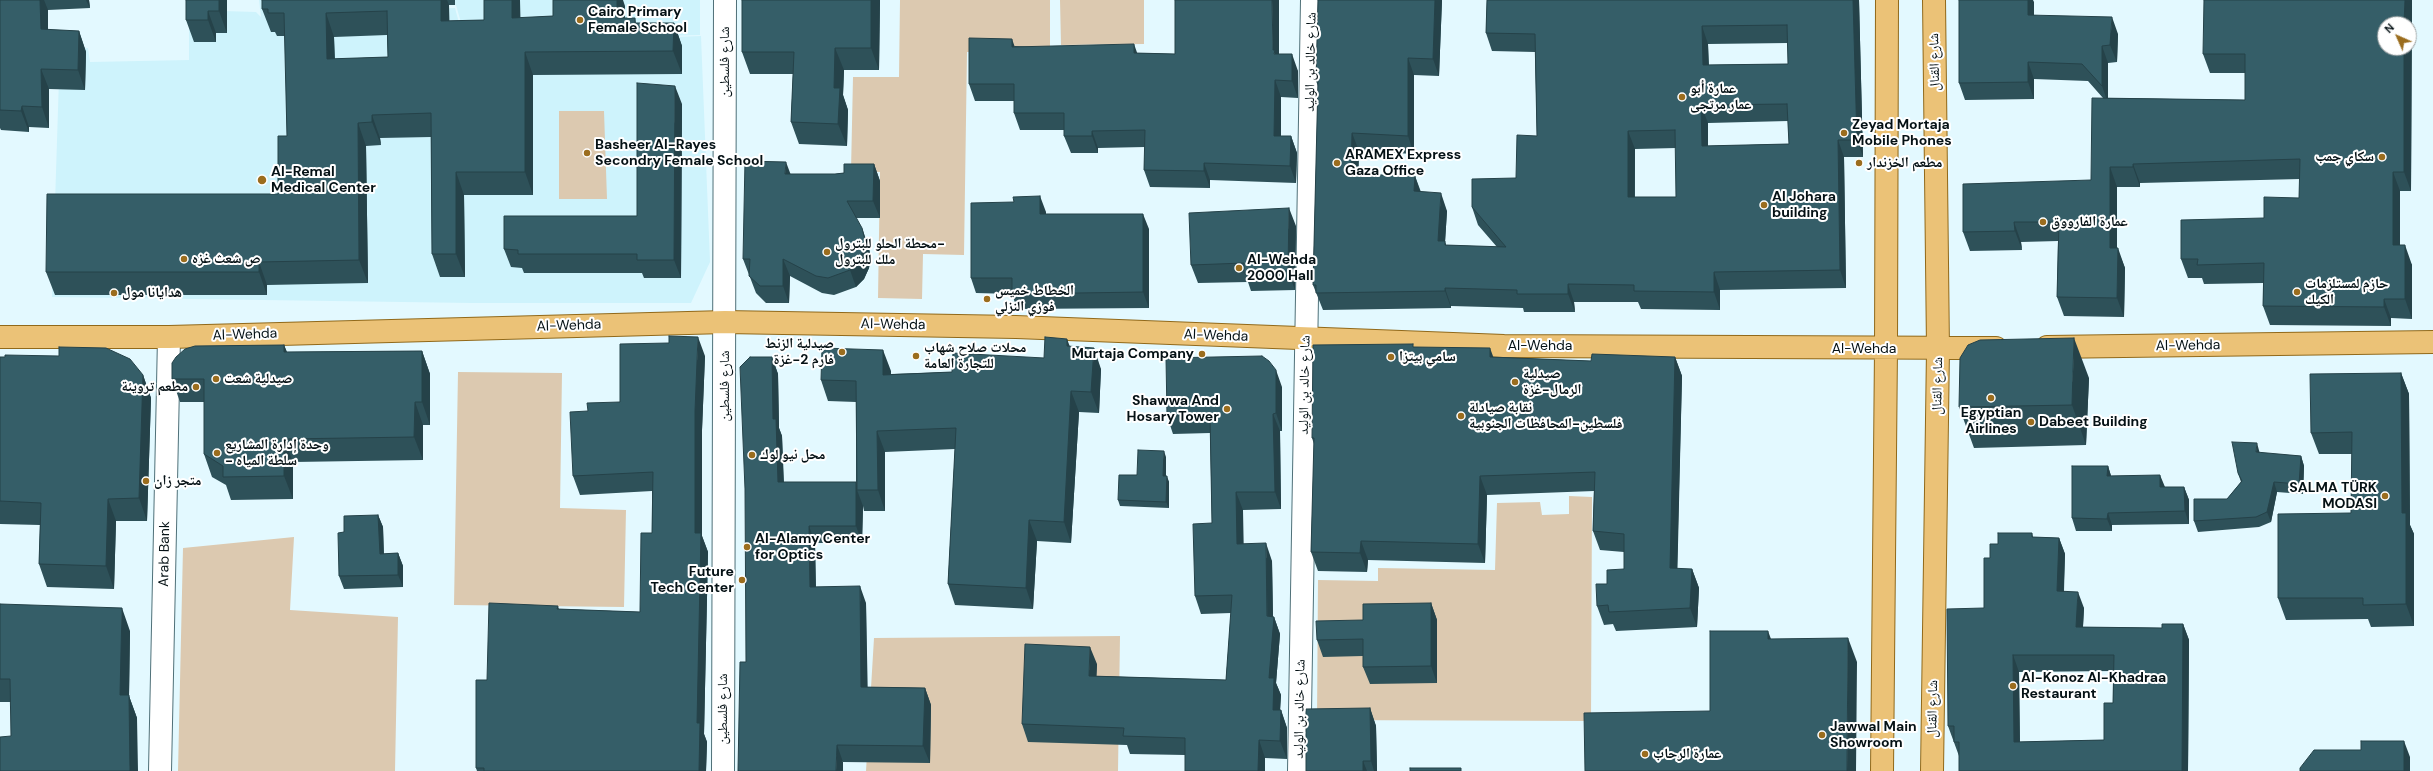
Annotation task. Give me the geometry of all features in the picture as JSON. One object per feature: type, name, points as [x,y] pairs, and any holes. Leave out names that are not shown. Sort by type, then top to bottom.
[{"type":"main road","points":[[1882,771],[1886,349],[1887,0]]},
{"type":"main road","name":"شارع القنال","points":[[1932,771],[1938,349],[1934,0]]},
{"type":"main road","name":"Al-Wehda","points":[[0,337],[169,337],[725,322],[1016,327],[1504,346],[1938,349],[2433,342]]},
{"type":"street","name":"شارع فلسطين","points":[[723,771],[725,0]]},
{"type":"street","name":"شارع خالد بن الوليد","points":[[1299,771],[1312,0]]},
{"type":"street","name":"Arab Bank","points":[[160,771],[169,337]]},
{"type":"shaded area","name":"Al-Remal Medical Center","points":[[259,0],[700,0],[700,35],[466,40],[456,5],[416,6],[416,9],[455,8],[465,45],[701,36],[710,262],[691,303],[472,303],[52,297],[60,47],[88,48],[90,62],[189,60],[189,21],[223,11],[256,12],[261,17]]},
{"type":"shaded area","points":[[900,0],[1050,0],[1050,53],[967,52],[964,255],[923,254],[922,299],[878,298],[880,172],[851,171],[853,77],[899,77]]},
{"type":"shaded area","points":[[1060,0],[1144,0],[1144,44],[1061,45]]},
{"type":"shaded area","points":[[559,111],[604,111],[607,199],[559,199]]},
{"type":"shaded area","points":[[458,372],[562,373],[560,508],[626,510],[624,607],[454,605]]},
{"type":"shaded area","points":[[1569,496],[1592,497],[1591,721],[1317,720],[1318,580],[1378,581],[1378,568],[1495,570],[1497,503],[1540,502],[1542,515],[1569,514]]},
{"type":"shaded area","points":[[294,537],[290,610],[398,617],[395,771],[178,771],[183,548]]},
{"type":"shaded area","points":[[1120,636],[1118,771],[866,771],[874,638]]},
{"type":"building","points":[[0,0],[40,0],[41,29],[79,31],[78,70],[41,69],[42,107],[22,106],[21,111],[0,110]]},
{"type":"building","points":[[186,0],[219,0],[219,11],[208,11],[208,20],[186,20]]},
{"type":"building","points":[[262,0],[441,0],[441,21],[484,20],[484,0],[512,0],[512,18],[553,16],[553,0],[617,0],[617,18],[635,18],[635,23],[674,23],[673,51],[525,52],[525,172],[456,172],[456,254],[432,254],[431,113],[372,115],[372,122],[358,123],[359,260],[259,262],[259,272],[46,272],[47,194],[278,194],[278,136],[287,136],[284,13],[268,13],[268,9],[262,9]],"holes":[[[387,11],[388,57],[327,59],[326,13]]]},
{"type":"building","points":[[742,0],[871,0],[871,48],[835,48],[834,88],[840,88],[838,124],[791,122],[794,52],[742,52]]},
{"type":"building","points":[[1175,0],[1272,0],[1274,54],[1292,54],[1292,81],[1275,80],[1274,136],[1291,136],[1290,166],[1204,163],[1204,171],[1144,170],[1145,130],[1092,131],[1092,136],[1064,136],[1064,113],[1014,113],[1014,84],[969,84],[969,38],[1012,39],[1012,47],[1134,44],[1134,53],[1175,54]]},
{"type":"building","points":[[1318,0],[1435,0],[1433,59],[1408,58],[1408,136],[1352,133],[1351,174],[1415,176],[1414,191],[1441,193],[1438,241],[1445,241],[1445,245],[1506,247],[1472,207],[1472,179],[1516,178],[1517,135],[1537,136],[1535,34],[1486,33],[1487,0],[1853,0],[1857,140],[1838,140],[1840,270],[1714,272],[1714,292],[1634,291],[1634,285],[1568,284],[1568,294],[1517,294],[1517,290],[1445,288],[1445,291],[1316,293],[1316,285],[1313,285],[1318,81],[1316,81]],"holes":[[[1787,25],[1788,64],[1703,65],[1702,26]],[[1787,104],[1789,144],[1702,146],[1701,105]],[[1675,130],[1676,197],[1628,197],[1628,131]]]},
{"type":"building","points":[[1959,0],[2028,0],[2028,15],[2112,17],[2110,45],[2102,46],[2102,86],[2082,64],[2028,62],[2028,82],[1959,83]]},
{"type":"building","points":[[2204,0],[2405,0],[2404,16],[2377,16],[2377,56],[2404,56],[2404,172],[2393,172],[2393,245],[2405,245],[2405,299],[2384,299],[2384,307],[2263,306],[2264,263],[2197,265],[2198,259],[2181,259],[2181,220],[2264,218],[2264,197],[2299,198],[2300,159],[2133,164],[2133,167],[2110,167],[2110,248],[2118,248],[2117,298],[2057,297],[2059,222],[2014,222],[2015,231],[1963,232],[1963,184],[2091,180],[2092,98],[2245,100],[2245,54],[2203,54]]},
{"type":"building","points":[[637,83],[675,86],[674,260],[637,260],[637,254],[518,254],[518,250],[504,249],[504,216],[637,216]]},
{"type":"building","points":[[745,161],[786,162],[785,174],[844,173],[844,164],[874,164],[873,201],[847,201],[862,228],[865,240],[863,251],[858,262],[850,270],[828,278],[816,276],[783,259],[783,286],[760,286],[749,276],[750,259],[743,259]]},
{"type":"building","points":[[1040,196],[1040,214],[1143,214],[1143,292],[1012,294],[1012,278],[971,278],[971,203],[1014,202],[1013,197]]},
{"type":"building","points":[[1289,208],[1288,271],[1244,273],[1244,263],[1191,265],[1189,213]]},
{"type":"building","points":[[669,336],[698,337],[695,411],[695,533],[701,533],[697,723],[700,723],[699,771],[484,771],[484,768],[476,768],[476,680],[487,680],[489,603],[558,606],[557,609],[640,612],[641,533],[652,533],[653,472],[573,476],[570,412],[588,411],[587,403],[620,402],[620,344],[669,343]]},
{"type":"building","points":[[1045,337],[1067,339],[1067,346],[1094,348],[1091,392],[1071,391],[1064,522],[1029,520],[1026,588],[948,584],[956,428],[877,431],[878,490],[857,490],[856,381],[821,380],[822,348],[883,350],[883,375],[952,372],[953,353],[1044,358]]},
{"type":"building","points":[[2074,338],[2072,405],[1959,407],[1960,358],[1968,345],[1980,340]]},
{"type":"building","points":[[1413,344],[1413,347],[1490,348],[1490,357],[1591,361],[1592,354],[1675,357],[1670,568],[1692,569],[1690,608],[1609,612],[1608,605],[1597,606],[1596,584],[1607,584],[1607,570],[1624,569],[1624,534],[1593,531],[1595,472],[1480,476],[1478,544],[1361,541],[1360,553],[1311,552],[1314,438],[1312,438],[1313,345]]},
{"type":"building","points":[[284,345],[284,352],[422,351],[422,402],[415,402],[414,437],[284,439],[284,476],[223,477],[223,466],[204,454],[204,379],[172,379],[172,363],[185,349],[195,346]]},
{"type":"building","points":[[59,347],[106,348],[130,359],[143,375],[139,498],[108,499],[106,566],[39,564],[41,503],[0,501],[0,357],[5,357],[5,355],[59,356]]},
{"type":"building","points":[[1262,356],[1269,361],[1276,370],[1276,413],[1273,414],[1275,492],[1236,492],[1237,544],[1266,543],[1267,616],[1274,617],[1269,678],[1274,678],[1273,710],[1281,710],[1280,741],[1259,740],[1258,771],[1185,771],[1185,738],[1123,736],[1124,728],[1022,724],[1025,644],[1090,647],[1089,676],[1226,680],[1232,595],[1195,596],[1193,524],[1212,523],[1210,415],[1167,416],[1166,358]]},
{"type":"building","points":[[750,357],[772,357],[773,419],[776,419],[778,482],[856,482],[856,526],[809,526],[810,587],[860,586],[861,687],[925,688],[923,746],[837,745],[836,771],[738,771],[740,662],[746,662],[745,489],[740,367]]},
{"type":"building","points":[[2401,373],[2402,513],[2406,513],[2406,604],[2363,605],[2363,598],[2278,598],[2278,514],[2351,513],[2352,432],[2311,433],[2310,374]]},
{"type":"building","points":[[2232,442],[2257,443],[2256,452],[2301,456],[2299,484],[2274,482],[2267,512],[2256,517],[2194,521],[2194,499],[2227,499],[2242,481],[2238,473]]},
{"type":"building","points":[[1138,450],[1164,451],[1163,476],[1167,476],[1166,502],[1118,500],[1119,475],[1137,475]]},
{"type":"building","points":[[2072,466],[2108,466],[2107,476],[2160,475],[2160,487],[2184,487],[2185,511],[2108,513],[2107,519],[2072,518]]},
{"type":"building","points":[[378,515],[380,554],[398,553],[398,575],[339,576],[338,533],[344,532],[344,516]]},
{"type":"building","points":[[1998,533],[2032,533],[2032,537],[2059,538],[2057,591],[2078,592],[2076,627],[2162,628],[2162,624],[2183,624],[2182,771],[1959,771],[1959,742],[1954,742],[1954,726],[1948,726],[1947,609],[1984,608],[1984,558],[1990,558],[1990,544],[1998,544]],"holes":[[[2013,655],[2114,655],[2113,703],[2104,703],[2104,740],[2014,742]]]},
{"type":"building","points":[[1431,603],[1431,666],[1363,667],[1363,639],[1317,640],[1316,621],[1363,620],[1363,604]]},
{"type":"building","points":[[0,604],[122,608],[120,695],[129,695],[130,771],[0,771],[0,737],[11,736],[10,679],[0,679]]},
{"type":"building","points":[[1710,631],[1768,631],[1768,639],[1848,638],[1847,771],[1585,771],[1584,713],[1710,711]]},
{"type":"building","points":[[1370,708],[1371,761],[1363,761],[1363,771],[1306,771],[1306,709]]},
{"type":"building","points":[[2361,741],[2404,741],[2404,771],[2300,771],[2300,768],[2314,750],[2361,750]]},
{"type":"building","points":[[1410,768],[1461,768],[1461,771],[1410,771]]},
{"type":"place","name":"Cairo Primary Female School","points":[[580,20]]},
{"type":"place","name":"عمارة أبو عمار مرتجى","points":[[1682,97]]},
{"type":"place","name":"Zeyad Mortaja Mobile Phones","points":[[1844,133]]},
{"type":"place","name":"Basheer Al-Rayes Secondry Female School","points":[[587,153]]},
{"type":"place","name":"سكاي جمب","points":[[2382,157]]},
{"type":"place","name":"ARAMEX Express Gaza Office","points":[[1337,163]]},
{"type":"place","name":"مطعم الخزندار","points":[[1859,163]]},
{"type":"place","name":"Al-Remal Medical Center","points":[[262,180]]},
{"type":"place","name":"Al Johara building","points":[[1764,205]]},
{"type":"place","name":"عمارة الفارووق","points":[[2043,222]]},
{"type":"place","name":"محطة الحلو للبترول- ملك للبترول","points":[[827,252]]},
{"type":"place","name":"ص شعث غزه","points":[[184,259]]},
{"type":"place","name":"Al-Wehda 2000 Hall","points":[[1239,268]]},
{"type":"place","name":"حازم لمستلزمات الكيك","points":[[2297,292]]},
{"type":"place","name":"هدايانا مول","points":[[114,293]]},
{"type":"place","name":"الخطاط خميس فوزي النزلي","points":[[987,299]]},
{"type":"place","name":"صيدلية الزنط فارم 2-غزة","points":[[842,352]]},
{"type":"place","name":"Murtaja Company","points":[[1202,354]]},
{"type":"place","name":"محلات صلاح شهاب للتجارة العامة","points":[[916,356]]},
{"type":"place","name":"سامي بيتزا","points":[[1391,357]]},
{"type":"place","name":"صيدلية شعت","points":[[216,379]]},
{"type":"place","name":"صيدلية الرمال-غزة","points":[[1515,382]]},
{"type":"place","name":"مطعم ترويئة","points":[[196,387]]},
{"type":"place","name":"Egyptian Airlines","points":[[1991,398]]},
{"type":"place","name":"Shawwa And Hosary Tower","points":[[1227,409]]},
{"type":"place","name":"نقابة صيادلة فلسطين-المحافظات الجنوبية","points":[[1461,416]]},
{"type":"place","name":"Dabeet Building","points":[[2031,422]]},
{"type":"place","name":"وحدة إدارة المشاريع - سلطة المياه","points":[[217,453]]},
{"type":"place","name":"محل نيو لوك","points":[[752,455]]},
{"type":"place","name":"متجر زان","points":[[146,481]]},
{"type":"place","name":"SALMA TÜRK MODASI","points":[[2385,496]]},
{"type":"place","name":"Al-Alamy Center for Optics","points":[[747,547]]},
{"type":"place","name":"Future Tech Center","points":[[742,580]]},
{"type":"place","name":"Al-Konoz Al-Khadraa Restaurant","points":[[2013,686]]},
{"type":"place","name":"Jawwal Main Showroom","points":[[1822,735]]},
{"type":"place","name":"عمارة الرحاب","points":[[1645,754]]}]
